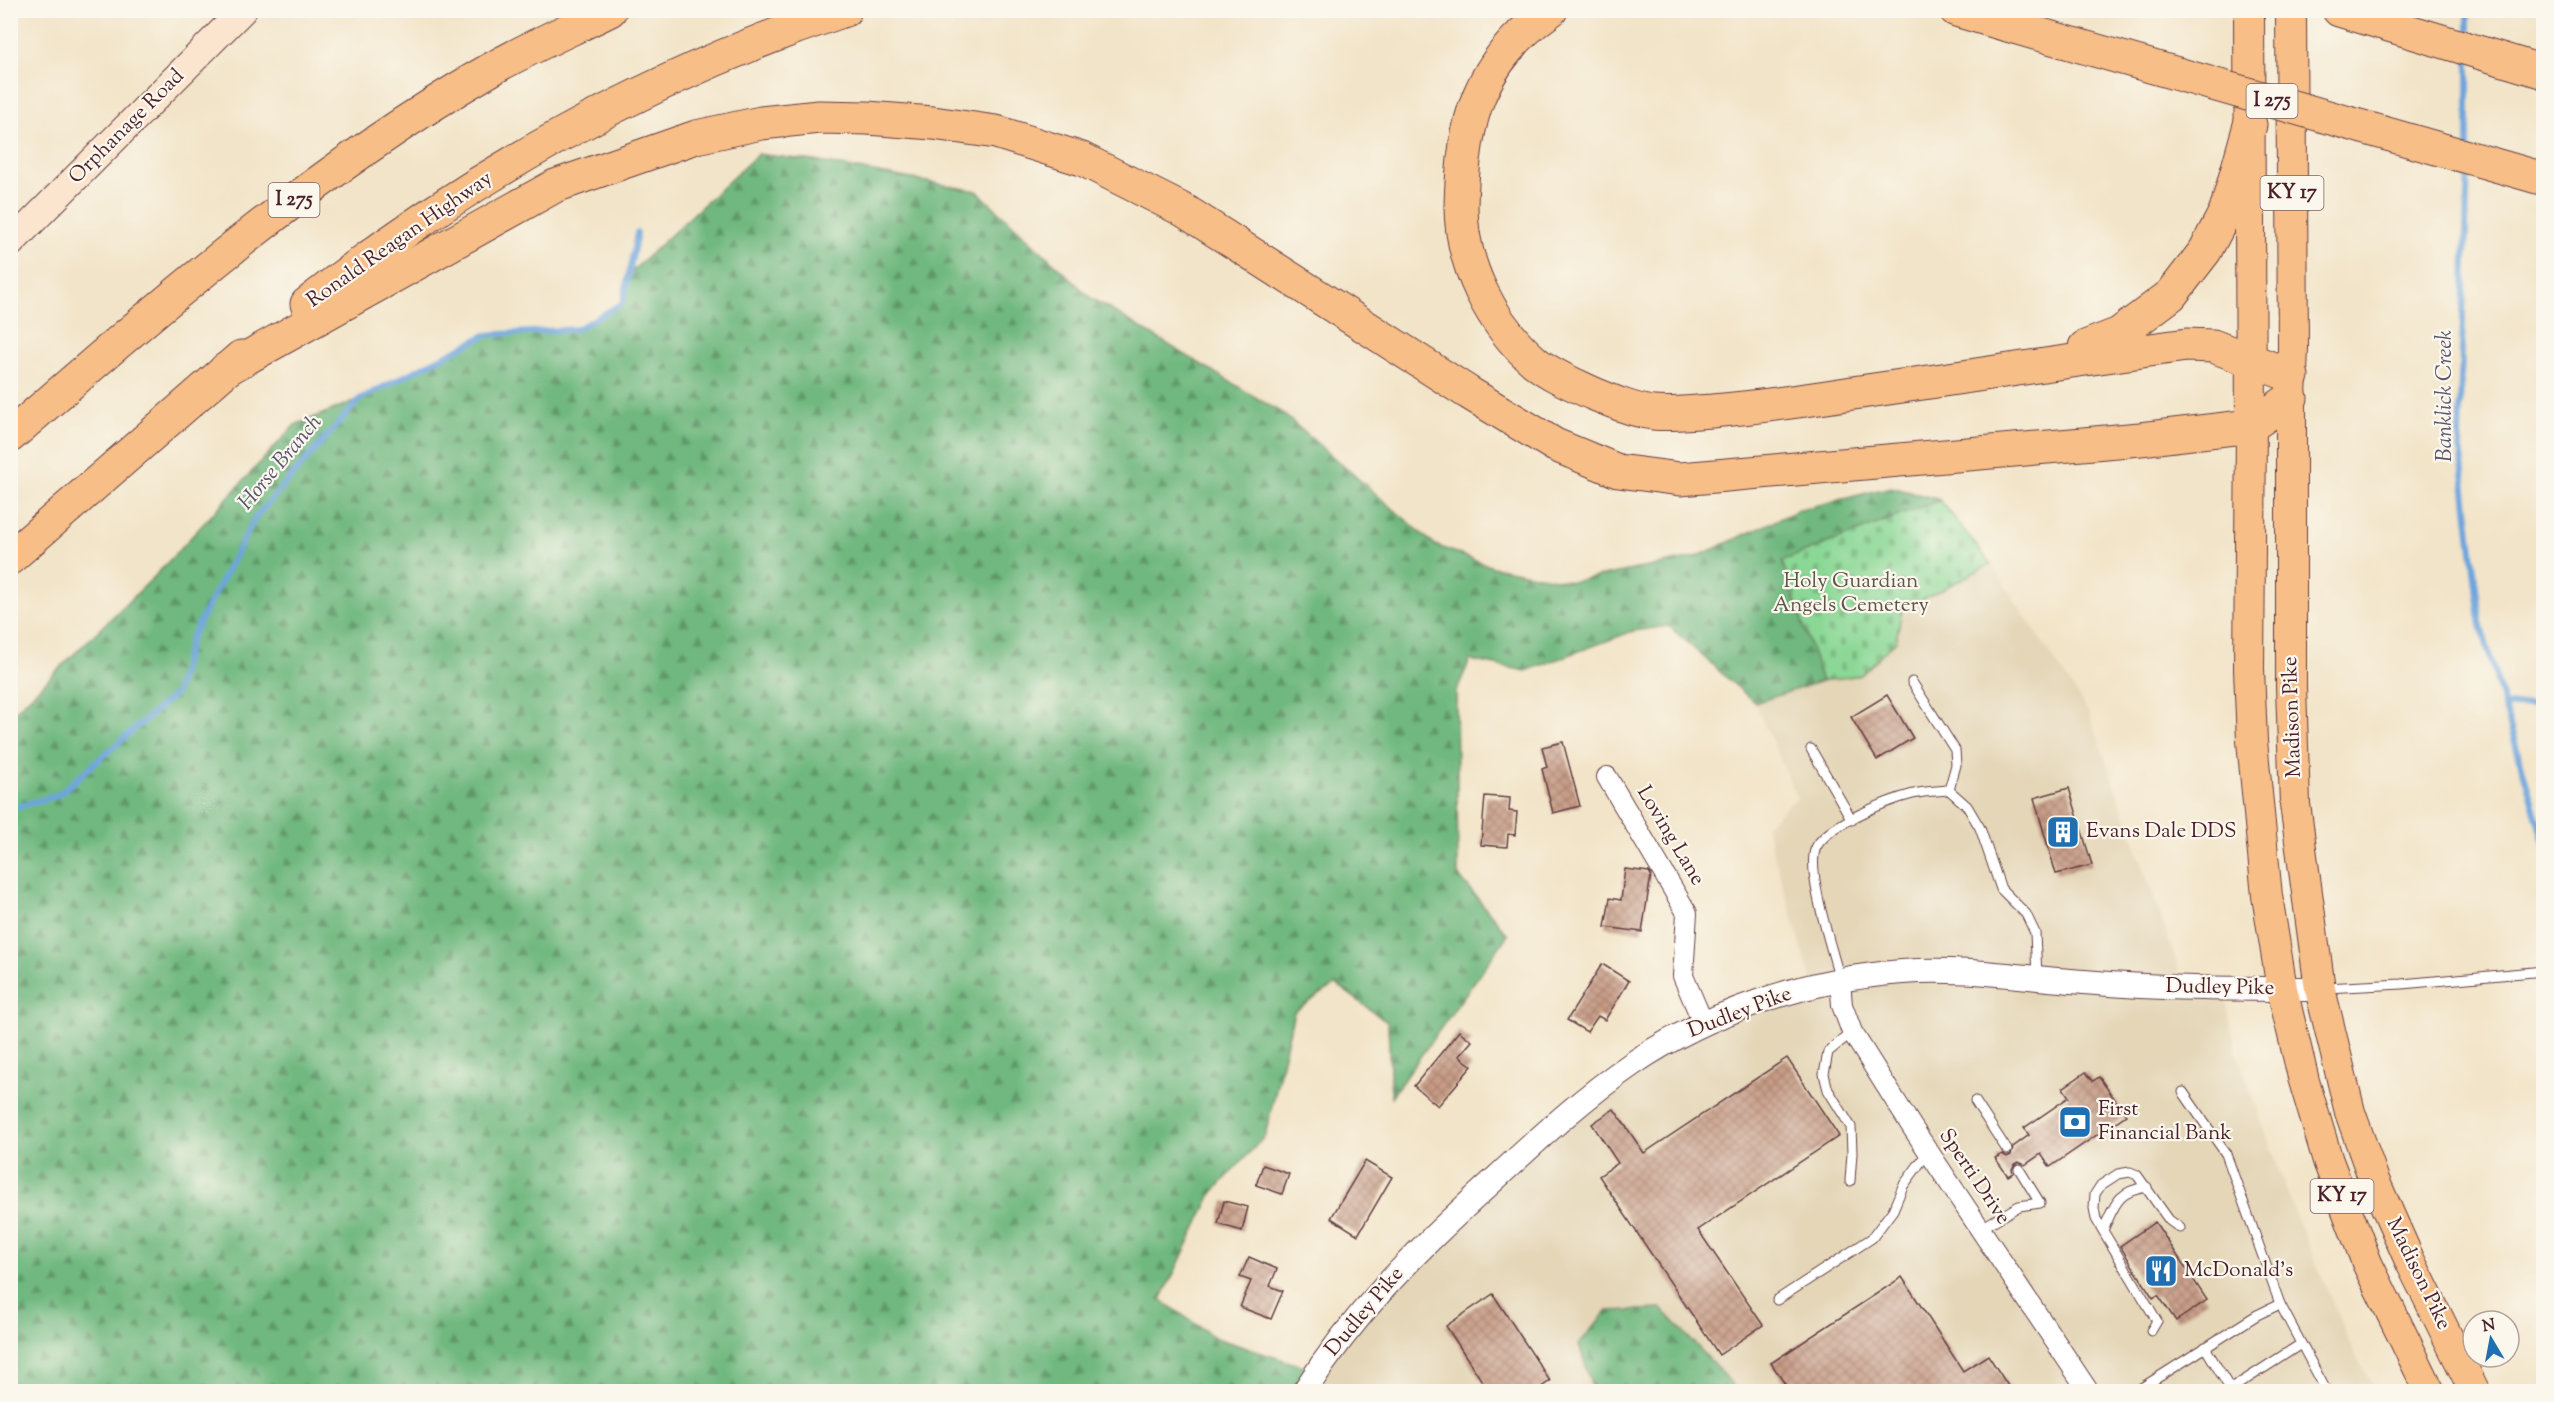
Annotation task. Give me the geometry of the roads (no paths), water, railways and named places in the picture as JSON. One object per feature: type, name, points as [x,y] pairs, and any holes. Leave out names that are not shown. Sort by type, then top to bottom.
[{"type":"highway","points":[[490,70],[592,10]]},
{"type":"highway","name":"I 275","points":[[10,436],[150,314],[245,236],[327,175],[399,126],[490,70],[610,10]]},
{"type":"highway","name":"Ronald Reagan Highway","points":[[10,558],[225,370],[331,285],[427,217],[551,140],[697,67],[794,27],[845,10]]},
{"type":"highway","points":[[225,370],[555,186],[696,137],[761,123],[819,117],[933,123],[996,132],[1082,159],[1185,211],[1469,393],[1555,445],[1618,471],[1680,479],[2140,440],[2251,426],[2291,387],[2250,361],[2212,346],[2187,345],[1755,408],[1671,414],[1650,412],[1613,402],[1572,384],[1536,363],[1507,333],[1483,297],[1462,234],[1464,151],[1473,112],[1500,55],[1529,26],[1551,10]]},
{"type":"highway","name":"I 275","points":[[1956,10],[2544,179]]},
{"type":"highway","points":[[2339,10],[2544,72]]},
{"type":"highway","points":[[2027,368],[2120,334],[2171,295],[2205,251],[2226,211],[2250,125]]},
{"type":"main road","name":"Orphanage Road","points":[[10,244],[243,10]]},
{"type":"main road","name":"Madison Pike","points":[[2249,10],[2251,426],[2249,669],[2252,741],[2267,896],[2282,989],[2304,1081],[2328,1161],[2367,1263],[2430,1392]]},
{"type":"main road","name":"Madison Pike","points":[[2291,10],[2291,687],[2295,804],[2320,989],[2350,1112],[2374,1180],[2410,1261],[2475,1392]]},
{"type":"street","name":"Loving Lane","points":[[1607,777],[1688,912],[1683,976],[1704,1025]]},
{"type":"street","name":"Dudley Pike","points":[[1304,1392],[1353,1321],[1393,1276],[1521,1155],[1589,1096],[1633,1063],[1704,1025],[1746,1006],[1840,980],[1903,972],[1964,972],[2186,989],[2320,989]]},
{"type":"street","name":"Sperti Drive","points":[[1840,980],[1842,1005],[1852,1032],[1928,1152],[2089,1392]]},
{"type":"lane","points":[[1912,682],[1955,750],[1956,765],[1950,790]]},
{"type":"lane","points":[[1811,749],[1851,820]]},
{"type":"lane","points":[[1840,980],[1814,875],[1815,850],[1826,834],[1851,820],[1913,794],[1950,790],[1967,806],[1980,828],[2001,889],[2026,914],[2036,933],[2037,978]]},
{"type":"lane","points":[[2320,989],[2544,971]]},
{"type":"lane","points":[[1850,1181],[1851,1127],[1828,1090],[1824,1074],[1828,1052],[1852,1032]]},
{"type":"lane","points":[[2182,1092],[2226,1155],[2280,1304],[2327,1392]]},
{"type":"lane","points":[[1975,1101],[2007,1150]]},
{"type":"lane","points":[[1777,1300],[1872,1238],[1893,1210],[1904,1186],[1928,1152]]},
{"type":"lane","points":[[1980,1229],[2019,1206],[2040,1203],[2019,1169]]},
{"type":"lane","points":[[2151,1331],[2157,1321],[2096,1219],[2095,1194],[2101,1185],[2118,1174],[2130,1172],[2138,1175],[2169,1220],[2180,1228]]},
{"type":"lane","points":[[2103,1230],[2121,1195],[2134,1189],[2147,1187]]},
{"type":"lane","points":[[2135,1392],[2205,1347],[2280,1304]]},
{"type":"lane","points":[[2205,1347],[2231,1390],[2301,1344]]},
{"type":"waterway","name":"Banklick Creek","points":[[2468,10],[2468,40]]},
{"type":"waterway","name":"Banklick Creek","points":[[2468,59],[2468,148]]},
{"type":"waterway","name":"Banklick Creek","points":[[2468,167],[2459,437],[2480,622],[2544,843]]},
{"type":"waterway","name":"Horse Branch","points":[[10,809],[58,795],[176,693],[191,638],[255,518],[360,399],[486,335],[577,329],[623,303],[637,233]]},
{"type":"waterway","points":[[2504,706],[2544,703]]},
{"type":"place","name":"Evans Dale DDS","points":[[2063,832]]},
{"type":"place","name":"First Financial Bank","points":[[2075,1122]]},
{"type":"place","name":"McDonald's","points":[[2161,1271]]},
{"type":"park label","name":"Holy Guardian Angels Cemetery","points":[[1851,594]]}]
